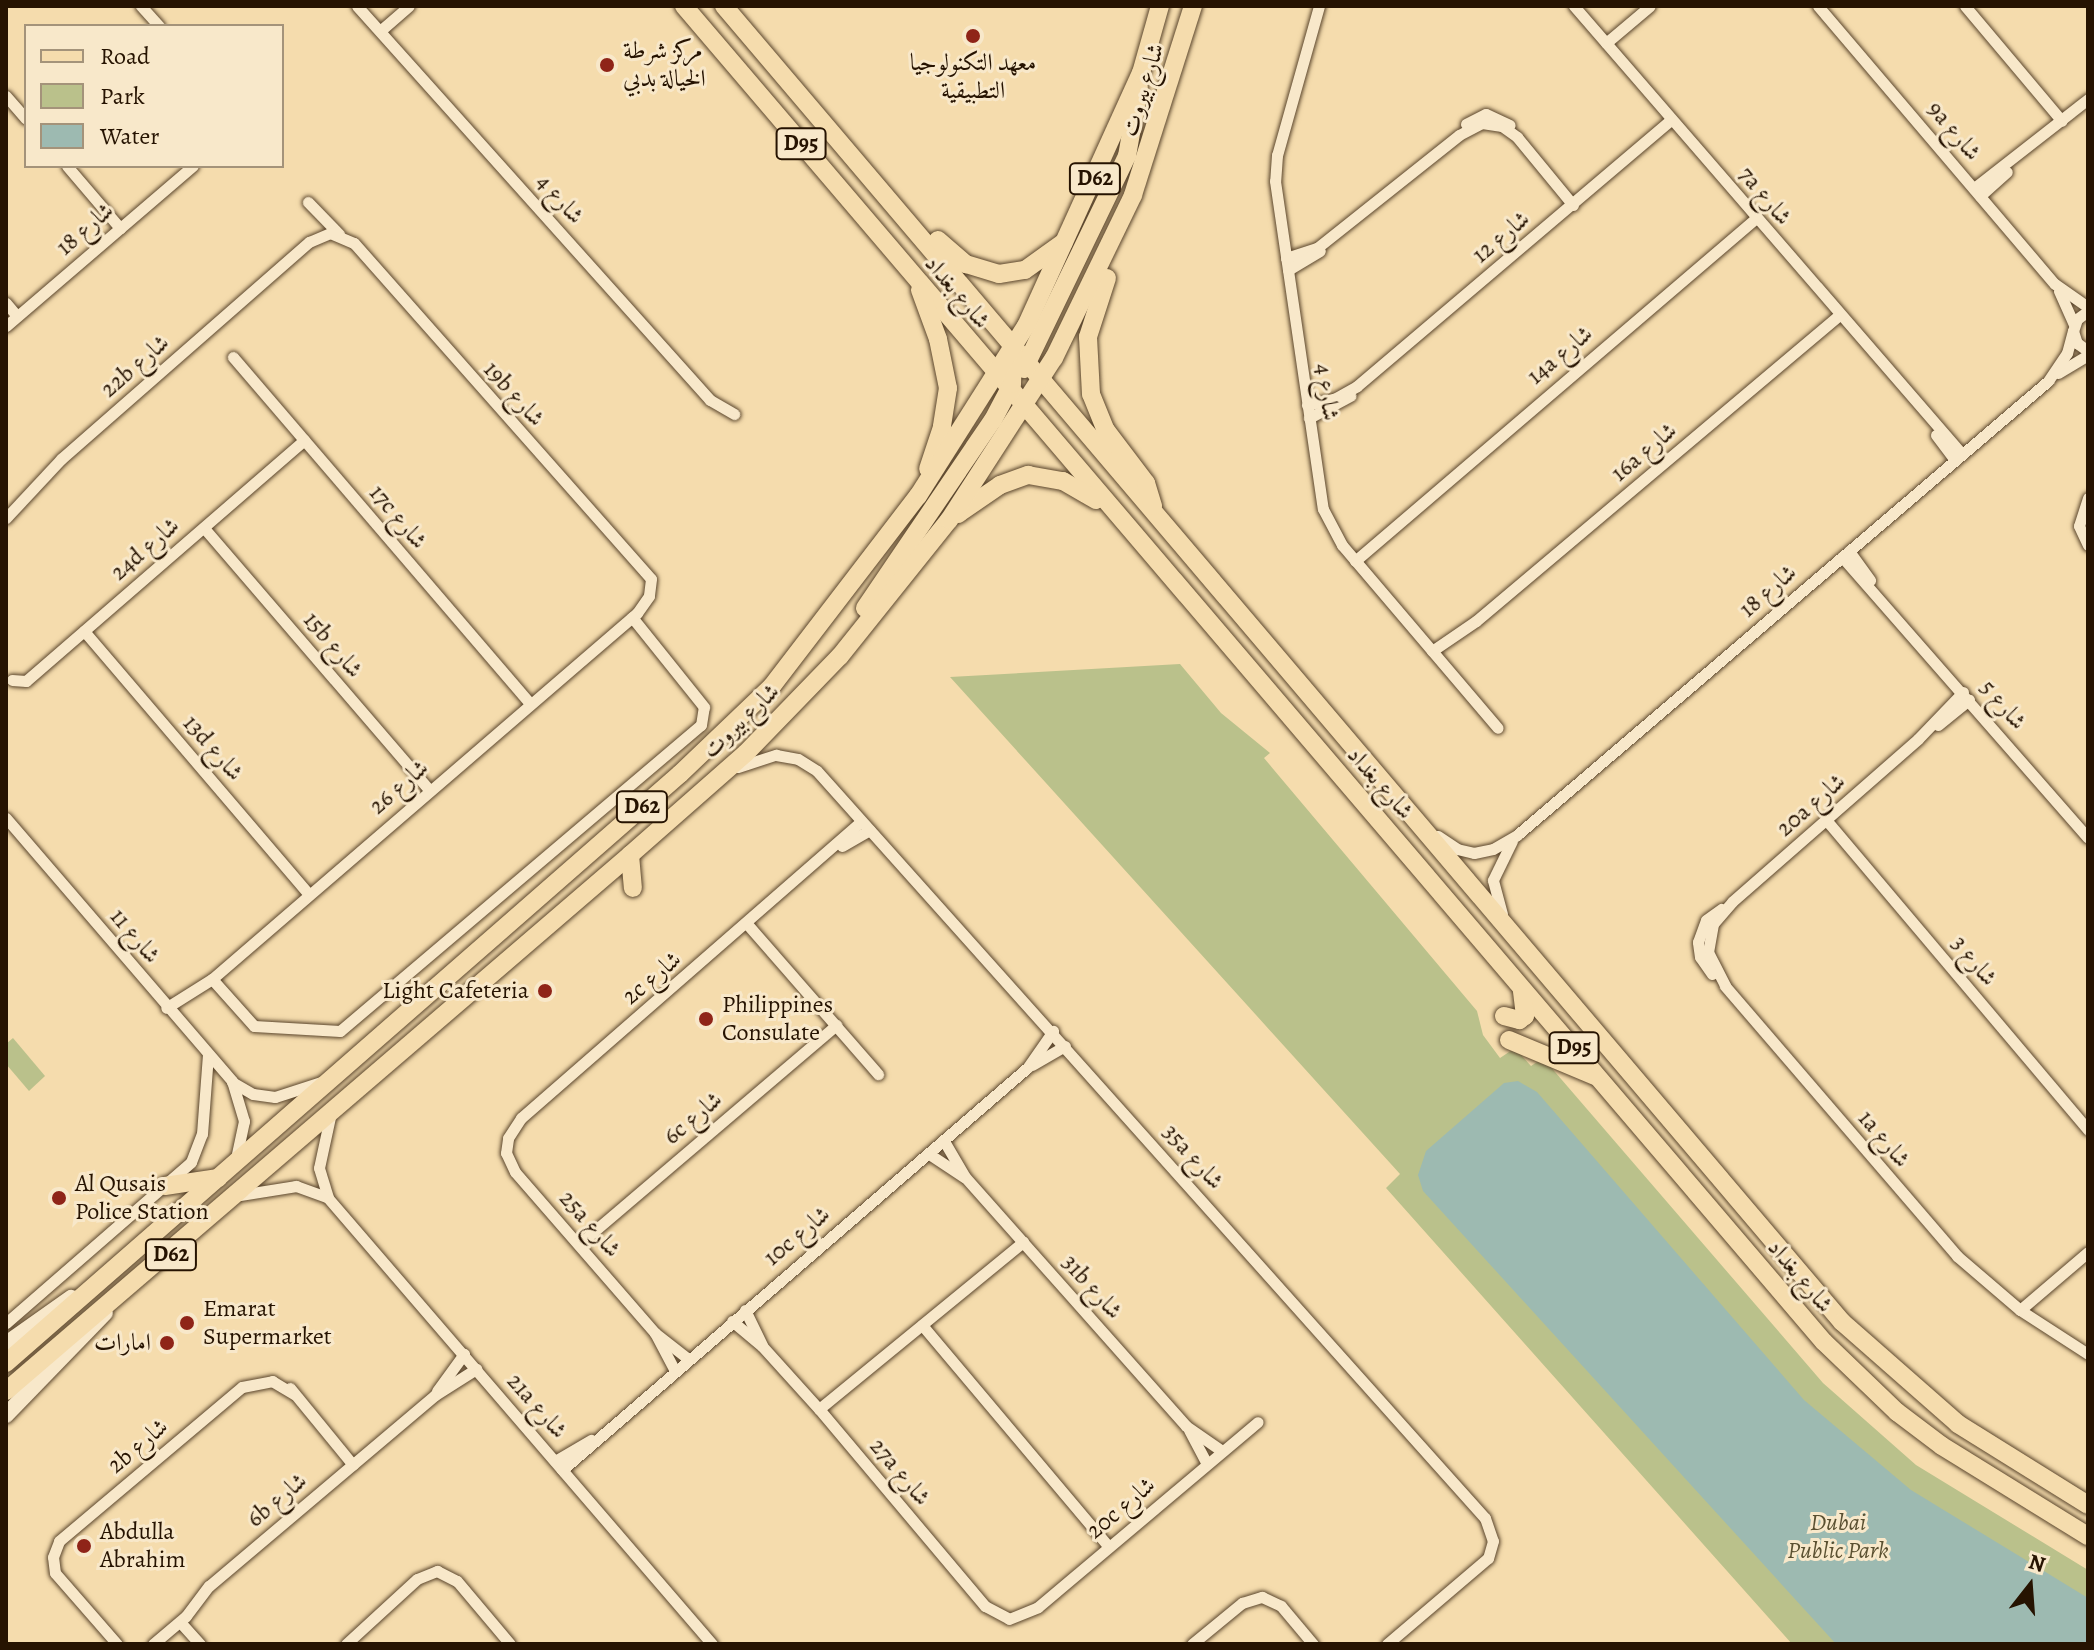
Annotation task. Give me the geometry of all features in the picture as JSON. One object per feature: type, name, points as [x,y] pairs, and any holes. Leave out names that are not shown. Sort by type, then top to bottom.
[{"type":"main road","name":"شارع بغداد","points":[[684,6],[1798,1313],[1862,1380],[1986,1477],[2088,1536]]},
{"type":"main road","name":"شارع بغداد","points":[[724,6],[1842,1322],[1958,1424],[2088,1505]]},
{"type":"main road","name":"شارع بيروت","points":[[6,1363],[86,1289],[227,1171],[752,706],[795,659],[918,496],[1013,346],[1069,238],[1141,73],[1160,6]]},
{"type":"main road","name":"شارع بيروت","points":[[6,1391],[109,1308],[630,855],[723,773],[840,656],[949,520],[1042,379],[1117,234],[1157,130],[1193,6]]},
{"type":"main road","points":[[1024,408],[1026,361],[1127,156],[1141,73]]},
{"type":"main road","points":[[801,96],[966,264],[987,273],[1010,274],[1039,262],[1069,238]]},
{"type":"main road","points":[[1117,234],[1113,264],[1089,328],[1087,375],[1097,412],[1146,483],[1154,513]]},
{"type":"main road","points":[[918,283],[944,357],[948,388],[942,427],[918,496]]},
{"type":"main road","points":[[840,656],[860,616],[945,497],[1009,391],[1015,369],[1013,346]]},
{"type":"main road","points":[[949,520],[1000,485],[1028,475],[1063,481],[1108,507]]},
{"type":"main road","points":[[630,855],[633,888]]},
{"type":"main road","points":[[1504,1016],[1519,1020],[1525,1016],[1519,984]]},
{"type":"main road","points":[[1509,1040],[1601,1079]]},
{"type":"main road","points":[[165,1186],[227,1171]]},
{"type":"main road","name":"شارع بيروت","points":[[6,1344],[86,1289]]},
{"type":"main road","name":"شارع بيروت","points":[[6,1415],[60,1365],[109,1308]]},
{"type":"street","points":[[141,6],[157,24]]},
{"type":"street","name":"شارع 4","points":[[357,6],[710,400],[734,414]]},
{"type":"street","points":[[380,31],[409,6]]},
{"type":"street","name":"شارع 4","points":[[1319,6],[1276,168],[1323,509],[1352,557],[1498,728]]},
{"type":"street","name":"7a شارع","points":[[1574,6],[1959,457]]},
{"type":"street","points":[[1606,43],[1650,6]]},
{"type":"street","name":"9a شارع","points":[[1818,6],[2055,284],[2088,309]]},
{"type":"street","points":[[1965,6],[2062,121]]},
{"type":"street","points":[[6,96],[24,117]]},
{"type":"street","points":[[1977,192],[2088,99]]},
{"type":"street","points":[[1287,264],[1330,238],[1459,135],[1472,119],[1486,114],[1506,121],[1573,205]]},
{"type":"street","name":"شارع 12","points":[[1308,412],[1357,386],[1671,120]]},
{"type":"street","points":[[69,168],[120,228]]},
{"type":"street","name":"شارع 18","points":[[6,326],[191,168]]},
{"type":"street","points":[[308,202],[362,254]]},
{"type":"street","name":"14a شارع","points":[[1352,557],[1756,218]]},
{"type":"street","name":"22b شارع","points":[[6,518],[61,459],[298,254],[322,234],[339,235]]},
{"type":"street","name":"22b شارع","points":[[298,254],[332,239],[362,254]]},
{"type":"street","name":"19b شارع","points":[[362,254],[635,561]]},
{"type":"street","name":"9a شارع","points":[[2055,284],[2073,328],[2088,353]]},
{"type":"street","points":[[6,303],[17,316]]},
{"type":"street","points":[[2073,328],[2088,309]]},
{"type":"street","name":"16a شارع","points":[[1435,654],[1838,316]]},
{"type":"street","name":"شارع 18","points":[[2048,381],[2067,353],[2073,328]]},
{"type":"street","name":"شارع 18","points":[[1514,937],[1495,897],[1493,880],[1501,856],[1517,835],[2048,381],[2088,353]]},
{"type":"street","name":"17c شارع","points":[[233,357],[530,704]]},
{"type":"street","name":"24d شارع","points":[[12,680],[23,683],[304,440]]},
{"type":"street","points":[[2088,498],[2080,518],[2088,545]]},
{"type":"street","name":"15b شارع","points":[[204,528],[429,790]]},
{"type":"street","name":"شارع 5","points":[[1845,554],[2088,838]]},
{"type":"street","name":"شارع 26","points":[[166,1008],[212,979],[632,617],[651,588],[647,572],[635,561]]},
{"type":"street","points":[[212,979],[254,1026],[340,1031],[701,725],[704,707],[632,617]]},
{"type":"street","name":"13d شارع","points":[[84,631],[309,894]]},
{"type":"street","name":"20a شارع","points":[[1725,986],[1704,966],[1698,942],[1706,920],[1732,902],[1827,821],[1966,696]]},
{"type":"street","name":"35a شارع","points":[[723,773],[765,756],[798,759],[817,771],[1053,1031],[1489,1524],[1492,1550],[1482,1565],[1387,1644]]},
{"type":"street","name":"شارع 18","points":[[1375,773],[1389,781],[1457,849],[1483,852],[1517,835]]},
{"type":"street","name":"شارع 11","points":[[6,818],[166,1008],[232,1081],[253,1094],[275,1097],[327,1080]]},
{"type":"street","name":"شارع 3","points":[[1827,821],[2088,1130]]},
{"type":"street","name":"2c شارع","points":[[508,1138],[521,1118],[828,854],[866,826]]},
{"type":"street","points":[[748,925],[878,1074]]},
{"type":"street","name":"1a شارع","points":[[1725,986],[1957,1256],[2020,1310],[2088,1354]]},
{"type":"street","name":"شارع 26","points":[[176,1018],[196,990]]},
{"type":"street","name":"6c شارع","points":[[579,1244],[836,1025]]},
{"type":"street","name":"10c شارع","points":[[1028,1067],[1053,1031]]},
{"type":"street","name":"10c شارع","points":[[559,1465],[595,1438],[1028,1067],[1065,1046]]},
{"type":"street","points":[[6,1323],[187,1168],[201,1142],[208,1055]]},
{"type":"street","name":"شارع 11","points":[[227,1171],[244,1121],[232,1081]]},
{"type":"street","name":"21a شارع","points":[[330,1117],[319,1157],[328,1198],[712,1644]]},
{"type":"street","name":"25a شارع","points":[[508,1138],[506,1153],[515,1172],[655,1333],[687,1358]]},
{"type":"street","name":"31b شارع","points":[[944,1141],[965,1177],[1186,1426],[1207,1464]]},
{"type":"street","name":"31b شارع","points":[[929,1154],[965,1177]]},
{"type":"street","points":[[240,1195],[296,1186],[328,1198]]},
{"type":"street","points":[[819,1409],[1023,1242]]},
{"type":"street","points":[[2020,1310],[2088,1252]]},
{"type":"street","name":"27a شارع","points":[[745,1310],[762,1346]]},
{"type":"street","name":"27a شارع","points":[[732,1321],[762,1346],[819,1409],[985,1606],[1009,1619]]},
{"type":"street","points":[[922,1325],[1109,1547]]},
{"type":"street","name":"25a شارع","points":[[655,1333],[674,1369]]},
{"type":"street","name":"6b شارع","points":[[435,1395],[464,1354]]},
{"type":"street","name":"6b شارع","points":[[153,1644],[180,1622],[209,1586],[435,1395],[476,1369]]},
{"type":"street","name":"2b شارع","points":[[117,1644],[55,1573],[53,1557],[69,1534],[253,1375],[268,1373],[294,1394],[353,1465]]},
{"type":"street","name":"20c شارع","points":[[1009,1619],[1032,1612],[1258,1422]]},
{"type":"street","name":"31b شارع","points":[[1186,1426],[1222,1451]]},
{"type":"street","points":[[346,1644],[403,1593],[438,1579],[453,1585],[470,1600],[510,1644]]},
{"type":"street","points":[[470,1600],[504,1644]]},
{"type":"street","points":[[1192,1644],[1242,1603],[1271,1600],[1313,1644]]},
{"type":"street","points":[[180,1622],[200,1644]]},
{"type":"green space","name":"Dubai Public Park","points":[[1180,664],[1221,713],[1270,753],[1264,758],[1477,1011],[1483,1035],[1500,1058],[1515,1048],[1531,1066],[1543,1058],[1823,1383],[1916,1465],[2088,1570],[2088,1644],[1792,1644],[1386,1188],[1400,1174],[950,677]]},
{"type":"green space","points":[[13,1038],[45,1076],[29,1091],[6,1064],[6,1044]]},
{"type":"water","points":[[1518,1081],[1537,1092],[1804,1400],[1911,1490],[2088,1598],[2088,1644],[1836,1644],[1423,1191],[1418,1175],[1426,1151],[1504,1083]]},
{"type":"place","name":"معهد التكنولوجيا التطبيقية","points":[[973,36]]},
{"type":"place","name":"مركز شرطة الخيالة بدبي","points":[[607,65]]},
{"type":"place","name":"Light Cafeteria","points":[[545,991]]},
{"type":"place","name":"Philippines Consulate","points":[[706,1019]]},
{"type":"place","name":"Al Qusais Police Station","points":[[59,1198]]},
{"type":"place","name":"Emarat Supermarket","points":[[187,1323]]},
{"type":"place","name":"امارات","points":[[167,1343]]},
{"type":"place","name":"Abdulla Abrahim","points":[[84,1546]]}]
